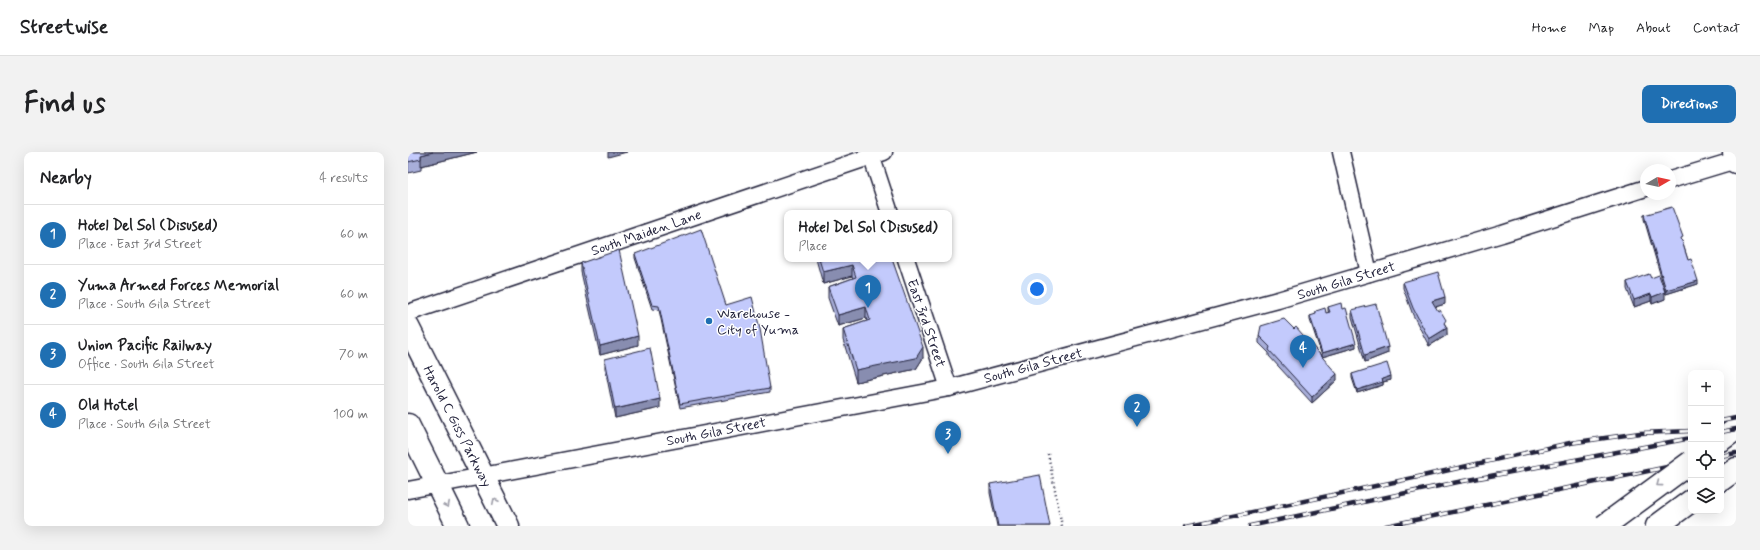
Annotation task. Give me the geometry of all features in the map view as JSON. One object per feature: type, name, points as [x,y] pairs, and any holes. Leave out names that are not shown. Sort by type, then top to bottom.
[{"type":"main road","name":"Harold C Giss Parkway","points":[[408,327],[508,526]]},
{"type":"main road","points":[[408,425],[458,526]]},
{"type":"main road","points":[[1724,438],[1736,430]]},
{"type":"main road","points":[[1604,526],[1688,464]]},
{"type":"main road","points":[[1724,478],[1736,469]]},
{"type":"main road","points":[[1657,526],[1688,503]]},
{"type":"street","points":[[1341,152],[1369,273]]},
{"type":"street","points":[[875,153],[889,210]]},
{"type":"street","name":"South Maiden Lane","points":[[408,313],[875,153]]},
{"type":"street","points":[[1676,178],[1735,158]]},
{"type":"street","name":"South Gila Street","points":[[408,490],[949,388],[1278,300],[1502,234],[1640,190]]},
{"type":"street","name":"East 3rd Street","points":[[907,262],[949,388]]},
{"type":"path","points":[[1048,454],[1062,526]]},
{"type":"building","points":[[408,152],[433,152],[421,155],[421,159],[408,162]]},
{"type":"building","points":[[1672,207],[1683,237],[1681,238],[1688,260],[1691,259],[1698,281],[1666,290],[1644,215]]},
{"type":"building","name":"Warehouse - City of Yuma","points":[[701,229],[726,305],[752,297],[760,329],[770,388],[680,404],[659,306],[652,305],[635,254]]},
{"type":"building","points":[[619,250],[638,336],[600,346],[581,263]]},
{"type":"building","points":[[820,262],[893,262],[923,347],[916,358],[856,370],[843,329],[870,320],[866,307],[838,315],[828,287],[856,277],[852,265],[823,272]]},
{"type":"building","points":[[1438,272],[1445,297],[1432,301],[1446,320],[1444,323],[1447,328],[1429,339],[1413,308],[1403,282]]},
{"type":"building","points":[[1649,274],[1651,278],[1659,275],[1665,292],[1652,297],[1651,294],[1634,300],[1627,282]]},
{"type":"building","points":[[1341,303],[1342,309],[1346,308],[1356,343],[1322,353],[1310,316],[1316,314],[1316,311],[1325,308],[1326,313],[1330,312],[1328,307]]},
{"type":"building","points":[[1376,304],[1388,347],[1365,355],[1352,310]]},
{"type":"building","points":[[1284,319],[1294,329],[1296,327],[1337,374],[1312,397],[1269,350],[1270,347],[1259,336],[1261,326]]},
{"type":"building","points":[[650,348],[660,399],[615,409],[605,359]]},
{"type":"building","points":[[1387,363],[1391,376],[1382,379],[1383,382],[1357,390],[1352,374]]},
{"type":"building","points":[[1040,475],[1050,526],[998,526],[990,484]]},
{"type":"railway","points":[[1724,420],[1736,418]]},
{"type":"railway","points":[[1724,431],[1736,429]]},
{"type":"railway","points":[[1186,526],[1570,443],[1640,433],[1688,431]]},
{"type":"railway","points":[[1250,526],[1458,482],[1688,439]]},
{"type":"railway","points":[[1724,455],[1736,453]]},
{"type":"railway","points":[[1386,526],[1688,463]]},
{"type":"place","name":"Hotel Del Sol (Disused)","points":[[868,308]]},
{"type":"place","name":"Warehouse - City of Yuma","points":[[709,321]]},
{"type":"place","name":"Old Hotel","points":[[1303,368]]},
{"type":"place","name":"Yuma Armed Forces Memorial","points":[[1137,427]]},
{"type":"place","name":"Union Pacific Railway","points":[[948,454]]}]
